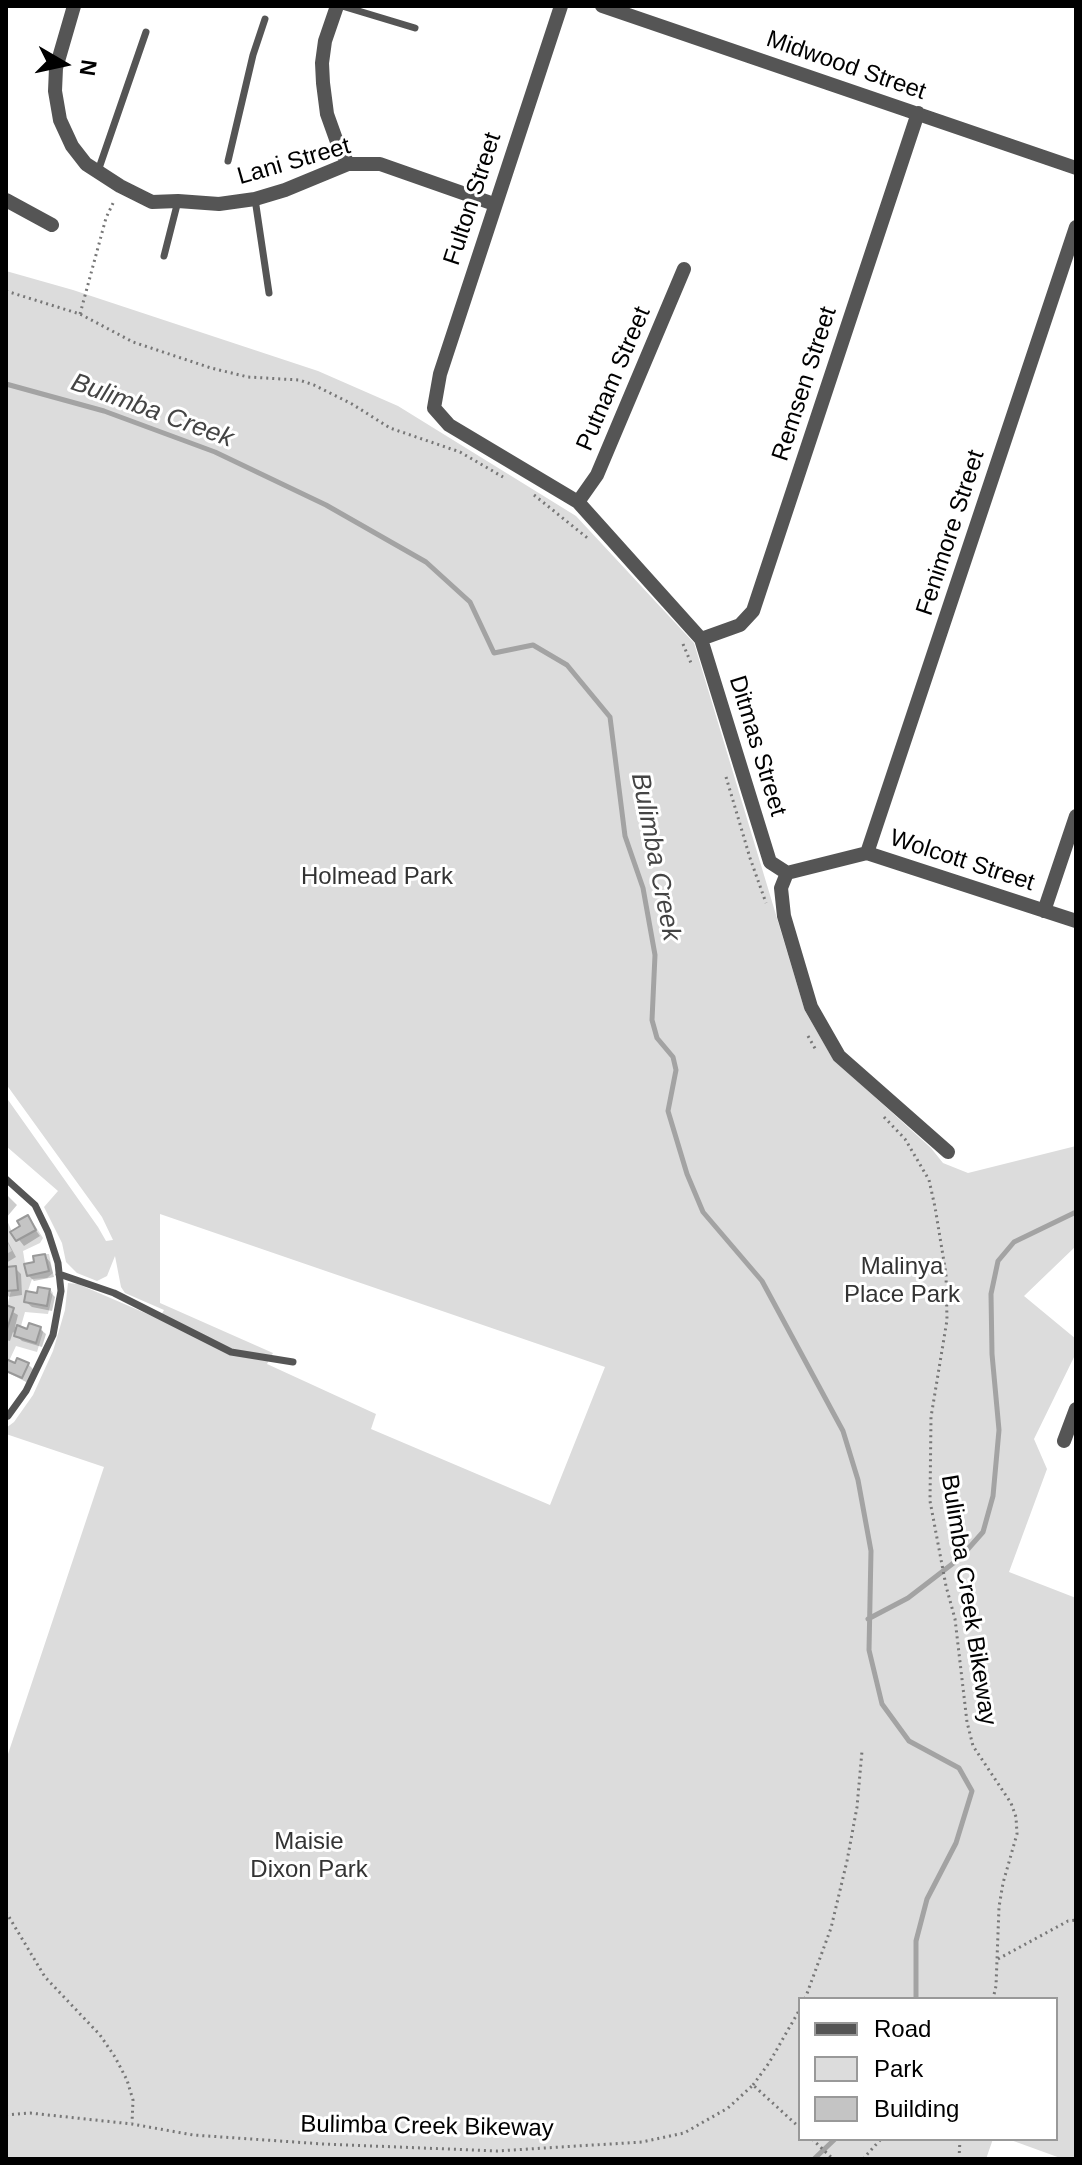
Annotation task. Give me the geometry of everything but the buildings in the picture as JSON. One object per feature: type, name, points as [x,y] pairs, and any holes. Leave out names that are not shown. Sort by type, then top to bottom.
[{"type":"street","name":"Lani Street","points":[[74,6],[56,68],[55,91],[60,120],[72,146],[86,164],[152,202],[219,204],[255,199],[348,164],[380,164],[494,204]]},
{"type":"street","points":[[339,6],[325,41],[322,73],[327,114],[348,164]]},
{"type":"street","name":"Fulton Street","points":[[434,408],[440,374],[561,6]]},
{"type":"street","name":"Midwood Street","points":[[602,6],[1076,168]]},
{"type":"street","name":"Remsen Street","points":[[701,639],[740,625],[753,611],[918,113]]},
{"type":"street","points":[[6,200],[52,225]]},
{"type":"street","name":"Fenimore Street","points":[[867,853],[1076,227]]},
{"type":"street","name":"Putnam Street","points":[[578,502],[597,475],[684,269]]},
{"type":"street","name":"Ditmas Street","points":[[434,408],[449,425],[578,502],[701,639],[770,862],[787,873]]},
{"type":"street","points":[[1044,911],[1076,816]]},
{"type":"street","name":"Wolcott Street","points":[[787,873],[867,853],[1076,921]]},
{"type":"street","points":[[787,873],[781,888],[784,916],[811,1007],[823,1030],[839,1056],[948,1152]]},
{"type":"street","points":[[1064,1441],[1076,1409]]},
{"type":"lane","points":[[339,6],[415,28]]},
{"type":"lane","points":[[228,161],[253,55],[265,19]]},
{"type":"lane","points":[[97,173],[146,32]]},
{"type":"lane","points":[[255,199],[269,293]]},
{"type":"lane","points":[[164,256],[178,201]]},
{"type":"lane","points":[[6,1179],[35,1205],[48,1232],[61,1291],[53,1335],[26,1391],[8,1416]]},
{"type":"lane","points":[[59,1274],[114,1293],[231,1352],[293,1362]]},
{"type":"path","points":[[80,314],[106,218],[120,186]]},
{"type":"path","points":[[6,291],[80,314],[133,342],[211,368],[248,377],[299,380],[314,385],[390,428],[460,452],[507,479]]},
{"type":"path","points":[[531,493],[596,545]]},
{"type":"path","points":[[681,641],[694,671]]},
{"type":"path","points":[[726,777],[768,909]]},
{"type":"path","points":[[804,1029],[821,1056]]},
{"type":"path","name":"Bulimba Creek Bikeway","points":[[883,1117],[905,1139],[929,1180],[946,1274],[947,1320],[936,1374],[929,1464],[930,1501],[955,1619],[967,1722],[973,1746],[1011,1803],[1016,1817],[1017,1834],[999,1907],[993,1997]]},
{"type":"path","points":[[806,1997],[831,1928],[844,1875],[857,1807],[862,1751]]},
{"type":"path","points":[[6,1912],[45,1977],[100,2035],[115,2057],[133,2100],[132,2124]]},
{"type":"path","points":[[998,1959],[1068,1921],[1076,1920]]},
{"type":"path","name":"Bulimba Creek Bikeway","points":[[6,2115],[30,2113],[132,2124],[193,2135],[390,2148],[497,2151],[642,2142],[684,2133],[728,2108],[753,2085],[798,2012]]},
{"type":"path","points":[[753,2085],[798,2126]]},
{"type":"path","points":[[814,2141],[833,2159]]},
{"type":"path","points":[[863,2159],[879,2141]]},
{"type":"green space","points":[[6,271],[318,371],[398,406],[576,516],[694,643],[805,1011],[833,1059],[931,1148],[943,1163],[968,1173],[1076,1146],[1076,1246],[1024,1296],[1076,1339],[1076,1353],[1034,1439],[1047,1469],[1009,1572],[1076,1598],[1076,2159],[1063,2159],[1014,2141],[1058,2141],[1058,1997],[798,1997],[798,2141],[992,2141],[986,2159],[6,2159],[6,1760],[104,1467],[6,1434],[6,1428],[33,1395],[53,1351],[65,1310],[68,1283],[78,1284],[159,1319],[164,1310],[125,1293],[115,1256],[107,1276],[97,1281],[77,1273],[66,1262],[62,1243],[44,1207],[58,1191],[6,1146],[6,1097],[106,1241],[113,1240],[102,1217],[6,1084]],"holes":[[[160,1214],[605,1367],[550,1505],[371,1429],[376,1414],[267,1364],[273,1353],[160,1303]]]},
{"type":"green space","points":[[28,1215],[43,1238],[40,1243],[23,1251],[27,1276],[49,1271],[45,1254],[49,1254],[53,1273],[47,1278],[32,1279],[24,1302],[47,1306],[50,1289],[53,1293],[48,1314],[25,1312],[21,1326],[17,1326],[14,1335],[36,1343],[41,1327],[43,1332],[37,1352],[16,1346],[9,1361],[6,1359],[6,1332],[13,1308],[7,1306],[11,1291],[18,1290],[16,1266],[6,1267],[6,1254],[12,1251],[6,1240],[6,1218],[16,1241],[36,1230]]},
{"type":"waterway","name":"Bulimba Creek","points":[[6,384],[104,411],[215,452],[326,505],[426,562],[470,602],[494,653],[533,645],[567,665],[610,717],[625,836],[643,888],[655,955],[652,1020],[657,1038],[673,1057],[676,1070],[668,1111],[687,1174],[703,1212],[762,1281],[843,1431],[858,1480],[871,1551],[869,1650],[882,1704],[909,1741],[959,1768],[972,1791],[956,1843],[927,1899],[916,1941],[916,1997]]},
{"type":"waterway","points":[[868,1619],[908,1598],[960,1558],[983,1532],[993,1496],[999,1430],[992,1354],[991,1294],[998,1261],[1014,1242],[1076,1212]]},
{"type":"waterway","name":"Bulimba Creek","points":[[814,2159],[833,2141]]},
{"type":"park label","name":"Holmead Park","points":[[377,877]]},
{"type":"park label","name":"Malinya Place Park","points":[[902,1281]]},
{"type":"park label","name":"Maisie Dixon Park","points":[[309,1856]]}]
